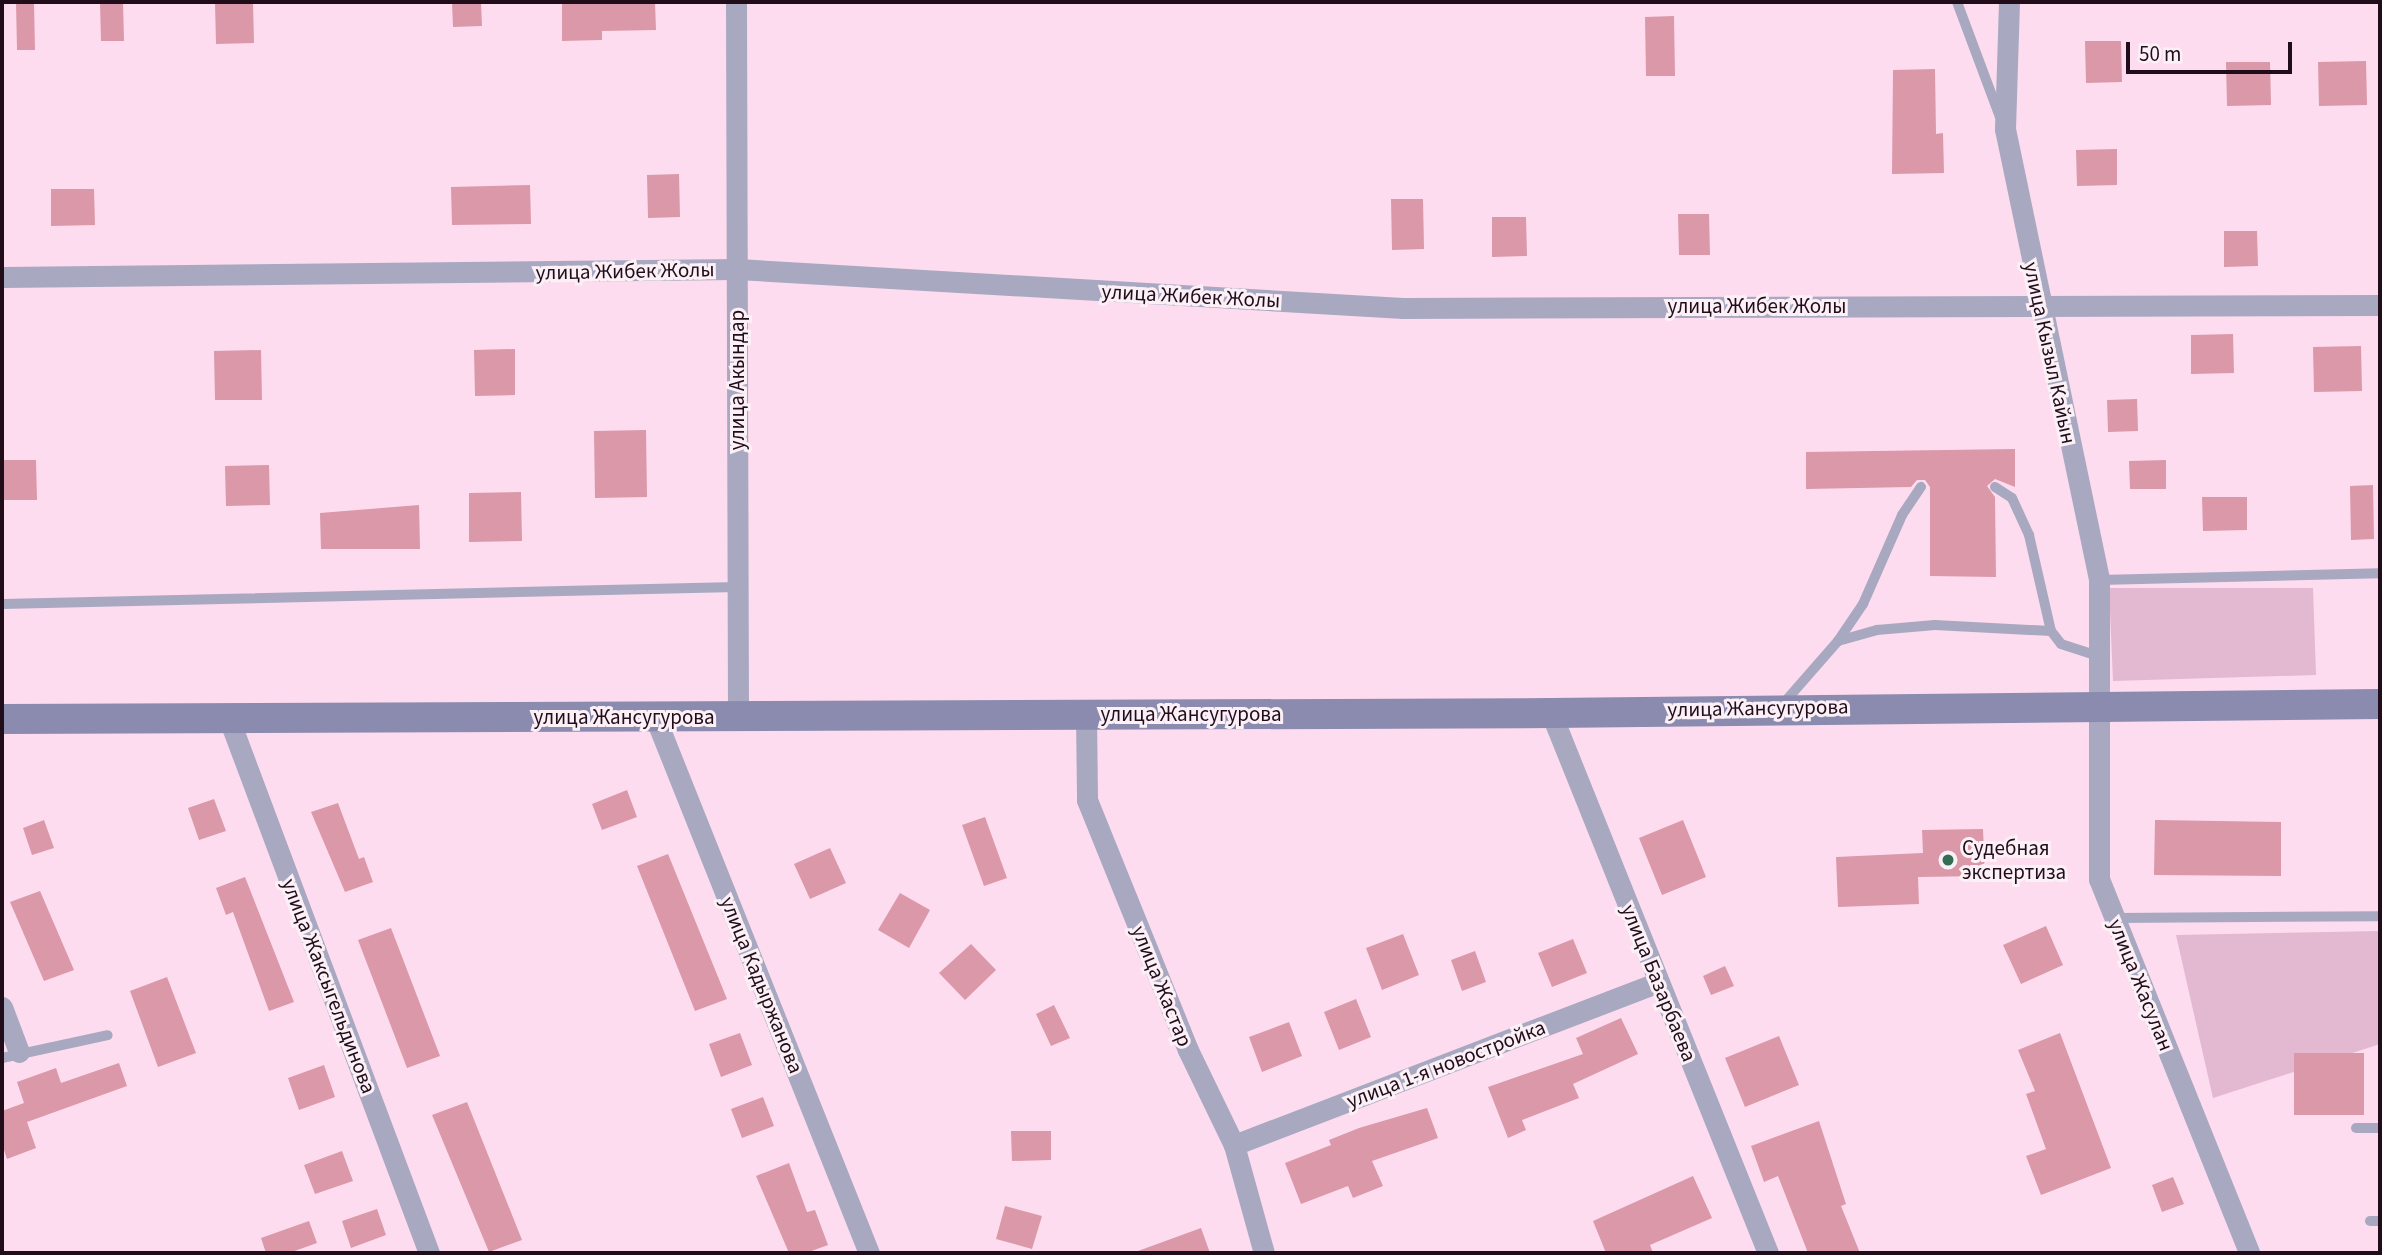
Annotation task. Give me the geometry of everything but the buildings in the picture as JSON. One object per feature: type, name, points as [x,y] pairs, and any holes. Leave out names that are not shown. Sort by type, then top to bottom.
[{"type":"main road","name":"улица Жансугурова","points":[[2,719],[1551,713],[2098,703],[2380,704]]},
{"type":"street","name":"улица Акындар","points":[[736,2],[738,716]]},
{"type":"street","name":"улица Кызыл Кайын","points":[[2009,2],[2005,129],[2039,304],[2099,580],[2098,703]]},
{"type":"street","name":"улица Жибек Жолы","points":[[2,277],[737,269],[1403,308],[2380,305]]},
{"type":"street","name":"улица Жасулан","points":[[2098,703],[2099,879],[2249,1253]]},
{"type":"street","name":"улица Базарбаева","points":[[1551,713],[1768,1253]]},
{"type":"street","name":"улица Жастар","points":[[1086,714],[1087,800],[1188,1050],[1234,1145],[1264,1253]]},
{"type":"street","name":"улица Кадыржанова","points":[[655,717],[869,1253]]},
{"type":"street","name":"улица Жаксыгельдинова","points":[[229,719],[429,1253]]},
{"type":"street","name":"улица 1-я новостройка","points":[[1234,1145],[1659,982]]},
{"type":"street","points":[[2,1007],[10,1055]]},
{"type":"lane","points":[[1957,2],[2005,129]]},
{"type":"lane","points":[[1780,707],[1838,641],[1863,604],[1902,515],[1920,487]]},
{"type":"lane","points":[[1995,487],[2012,499],[2029,535],[2051,631],[2061,644],[2098,656]]},
{"type":"lane","points":[[2099,580],[2380,573]]},
{"type":"lane","points":[[2,604],[737,587]]},
{"type":"lane","points":[[1838,641],[1877,630],[1935,625],[2051,631]]},
{"type":"lane","points":[[2114,918],[2380,916]]},
{"type":"lane","points":[[10,1055],[108,1035]]},
{"type":"lane","points":[[2356,1128],[2380,1128]]},
{"type":"shaded area","points":[[2109,588],[2313,588],[2316,675],[2113,681]]},
{"type":"shaded area","points":[[2380,931],[2380,1044],[2213,1098],[2176,935]]},
{"type":"place","name":"Судебная экспертиза","points":[[1948,860]]}]
